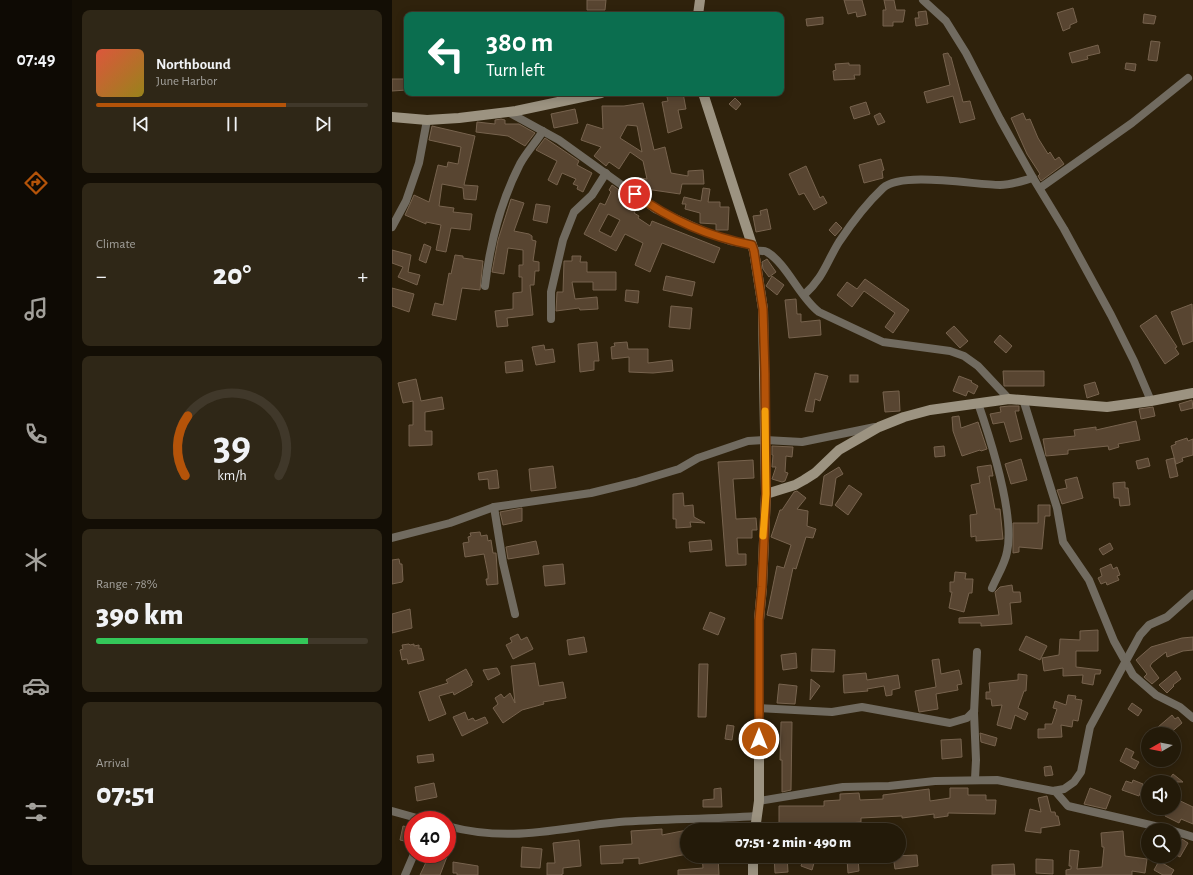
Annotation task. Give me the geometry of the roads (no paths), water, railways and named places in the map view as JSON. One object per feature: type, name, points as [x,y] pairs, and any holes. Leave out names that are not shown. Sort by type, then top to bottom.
[{"type":"street","points":[[698,12],[700,0]]},
{"type":"street","points":[[924,0],[946,21],[955,33],[1033,178],[1064,229],[1111,315],[1134,361],[1151,401]]},
{"type":"street","points":[[1040,188],[1132,123],[1188,78]]},
{"type":"street","points":[[392,117],[427,120],[508,112],[586,96]]},
{"type":"street","points":[[705,96],[753,248],[763,309],[766,494],[759,620],[759,800],[756,823]]},
{"type":"street","points":[[508,112],[559,140],[655,208],[708,233],[766,252],[812,306],[820,312],[883,342],[950,351],[964,356],[978,366],[1009,399]]},
{"type":"street","points":[[392,227],[406,201],[419,163],[427,120]]},
{"type":"street","points":[[485,286],[491,242],[499,213],[521,163],[543,131]]},
{"type":"street","points":[[552,319],[550,292],[563,240],[574,212],[592,195],[606,173]]},
{"type":"street","points":[[804,295],[815,285],[823,274],[843,236],[867,205],[891,183],[954,180],[999,185],[1033,178]]},
{"type":"street","points":[[766,494],[795,485],[804,480],[815,473],[839,450],[879,427],[904,417],[930,410],[1009,399],[1107,407],[1193,393]]},
{"type":"street","points":[[1023,399],[1057,508],[1063,542],[1089,580],[1114,641],[1133,675],[1156,695],[1180,707],[1193,718]]},
{"type":"street","points":[[978,403],[993,452],[1005,505],[1008,539],[1005,559],[992,588]]},
{"type":"street","points":[[392,538],[450,523],[494,507],[591,493],[619,486],[672,471],[698,458],[741,442],[765,440],[802,442],[879,427]]},
{"type":"street","points":[[494,507],[503,563],[515,614]]},
{"type":"street","points":[[759,800],[843,787],[889,786],[935,781],[997,780],[1026,788],[1055,791],[1070,785],[1078,777],[1080,772],[1090,727],[1097,712],[1126,663],[1140,634],[1153,622],[1164,619],[1193,594]]},
{"type":"street","points":[[975,780],[976,760],[974,711],[977,652]]},
{"type":"street","points":[[759,708],[832,712],[862,707],[950,723],[967,718],[974,711]]},
{"type":"street","points":[[1055,791],[1068,806],[1142,823]]},
{"type":"street","points":[[392,811],[404,814]]},
{"type":"street","points":[[456,828],[473,832],[523,835],[620,822],[756,816]]},
{"type":"street","points":[[1181,833],[1193,837]]},
{"type":"street","points":[[405,875],[410,863]]},
{"type":"street","points":[[753,863],[753,875]]}]
